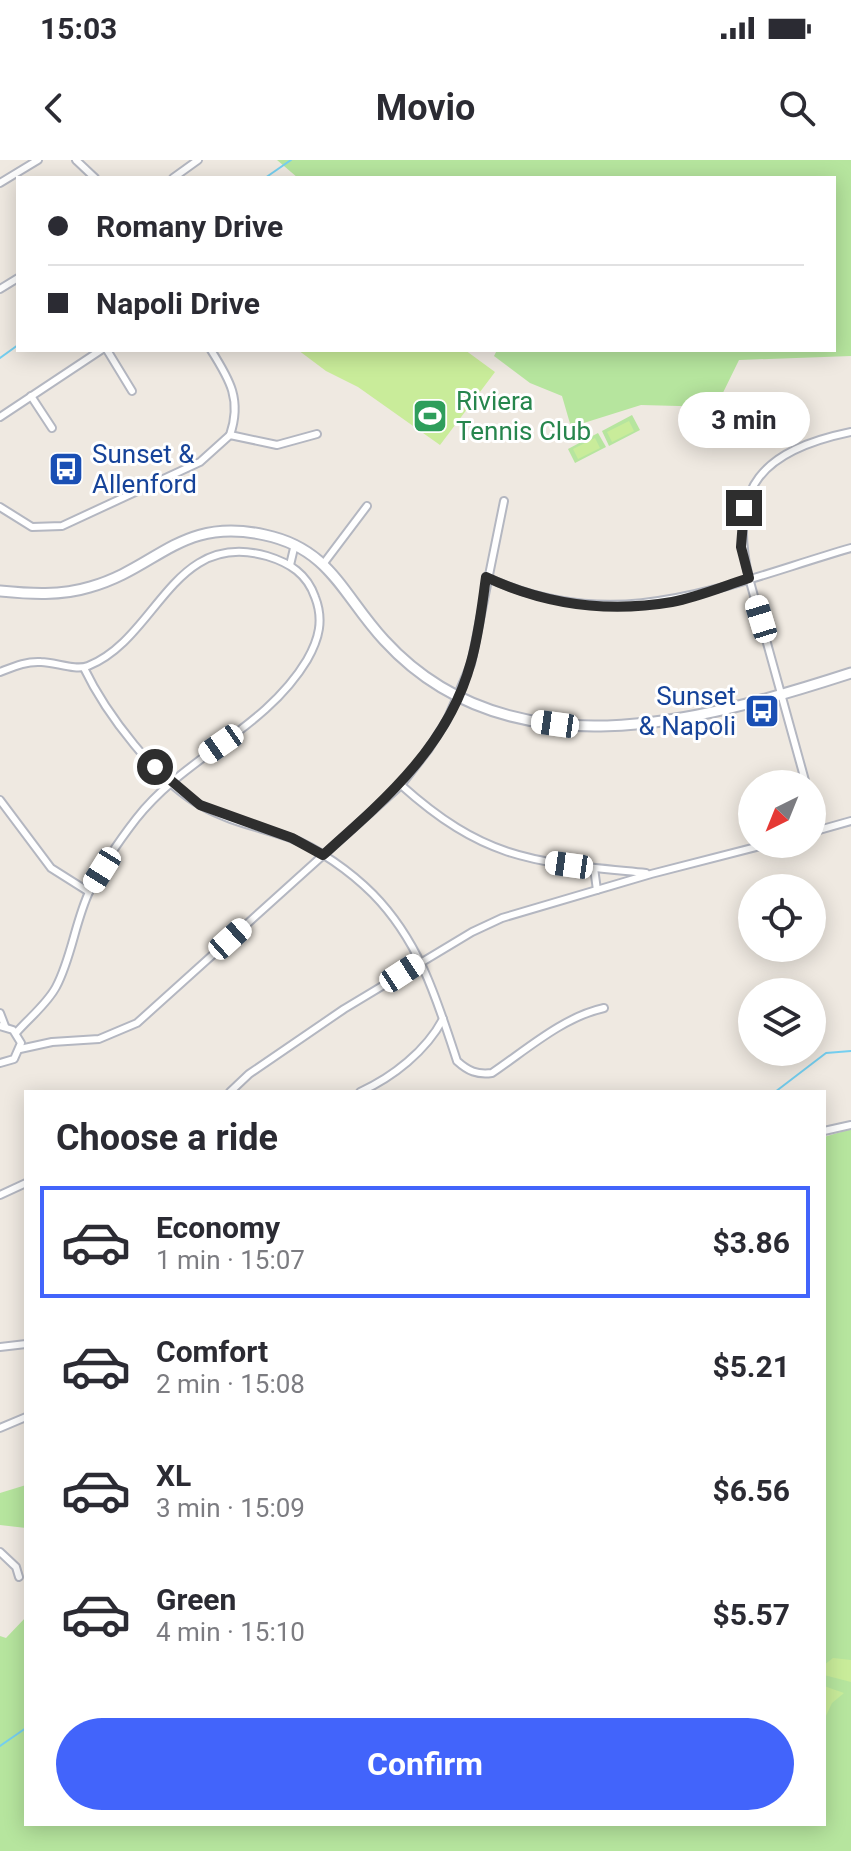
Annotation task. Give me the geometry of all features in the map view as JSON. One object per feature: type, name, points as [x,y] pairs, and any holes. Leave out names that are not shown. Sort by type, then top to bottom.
[{"type":"main road","points":[[0,591],[53,593],[91,587],[182,539],[253,532],[295,544],[324,563],[393,650],[458,696],[492,710],[537,721],[611,726],[670,722],[780,696],[851,673]]},
{"type":"street","points":[[0,183],[38,160]]},
{"type":"street","points":[[76,160],[93,176]]},
{"type":"street","points":[[176,176],[198,160]]},
{"type":"street","points":[[0,417],[98,352]]},
{"type":"street","points":[[108,352],[132,391]]},
{"type":"street","points":[[0,507],[32,527],[62,526],[200,462],[230,435],[237,407],[235,393],[212,352]]},
{"type":"street","points":[[31,396],[52,428]]},
{"type":"street","points":[[802,770],[741,547],[741,525],[744,508],[760,478],[779,457],[796,447],[851,432]]},
{"type":"street","points":[[230,435],[277,445],[317,434]]},
{"type":"street","points":[[20,1049],[52,1042],[99,1039],[137,1023],[401,785],[439,733],[471,664],[486,577],[504,501]]},
{"type":"street","points":[[324,563],[367,506]]},
{"type":"street","points":[[290,565],[295,544]]},
{"type":"street","points":[[486,577],[523,594],[553,602],[625,605],[673,602],[851,548]]},
{"type":"street","points":[[0,672],[39,662],[84,668],[120,647],[157,600],[203,560],[235,552],[256,553],[290,565],[309,582],[321,616],[319,636],[307,660],[261,716],[171,782],[137,817],[89,892],[55,990],[16,1033]]},
{"type":"street","points":[[299,572],[314,556]]},
{"type":"street","points":[[84,668],[143,754],[200,805],[292,838],[323,855],[372,893],[422,960],[457,1061],[472,1072],[492,1073],[588,1012],[604,1008]]},
{"type":"street","points":[[401,785],[452,827],[497,851],[594,868],[651,874]]},
{"type":"street","points":[[0,800],[51,868],[89,892]]},
{"type":"street","points":[[826,828],[851,821]]},
{"type":"street","points":[[232,1090],[260,1066],[422,960],[502,918],[738,852]]},
{"type":"street","points":[[594,868],[597,890]]},
{"type":"street","points":[[0,1013],[2,1026],[16,1033],[20,1049],[14,1059],[1,1064]]},
{"type":"street","points":[[364,1090],[378,1084],[428,1044],[443,1019]]},
{"type":"street","points":[[826,1131],[851,1125]]},
{"type":"street","points":[[0,1195],[24,1184]]},
{"type":"street","points":[[0,1347],[24,1344]]},
{"type":"street","points":[[0,1428],[24,1418]]},
{"type":"street","points":[[0,1552],[16,1567],[19,1577]]},
{"type":"green space","points":[[277,160],[851,160],[851,356],[739,360],[716,407],[641,405],[571,427],[562,396],[530,383],[494,356],[496,352],[836,352],[836,176],[296,176]]},
{"type":"green space","name":"Riviera Tennis Club","points":[[301,352],[468,352],[495,372],[440,445],[358,387],[326,371]]},
{"type":"green space","points":[[632,415],[640,430],[609,446],[602,431]]},
{"type":"green space","points":[[629,421],[634,431],[612,442],[607,432]]},
{"type":"green space","points":[[598,433],[606,447],[575,463],[568,449]]},
{"type":"green space","points":[[595,438],[600,448],[578,459],[573,449]]},
{"type":"green space","points":[[851,1129],[851,1851],[0,1851],[0,1636],[6,1638],[24,1619],[24,1826],[826,1826],[826,1136]]},
{"type":"green space","points":[[24,1486],[24,1528],[0,1525],[0,1493]]},
{"type":"green space","points":[[833,1658],[851,1660],[851,1682],[826,1676],[826,1663]]},
{"type":"green space","points":[[826,1687],[844,1693],[832,1703],[826,1716]]},
{"type":"waterway","points":[[268,176],[291,160]]},
{"type":"waterway","points":[[0,358],[16,346]]},
{"type":"waterway","points":[[778,1090],[826,1053],[851,1051]]},
{"type":"waterway","points":[[0,1746],[24,1729]]},
{"type":"place","name":"Riviera Tennis Club","points":[[430,416]]},
{"type":"place","name":"Sunset & Allenford","points":[[66,469]]},
{"type":"place","name":"Sunset & Napoli","points":[[762,711]]},
{"type":"route","points":[[155,767],[200,805],[226,817],[292,838],[323,855],[401,785],[447,720],[471,664],[486,577],[523,594],[553,602],[625,605],[673,602],[749,578],[741,547],[744,508]]}]
